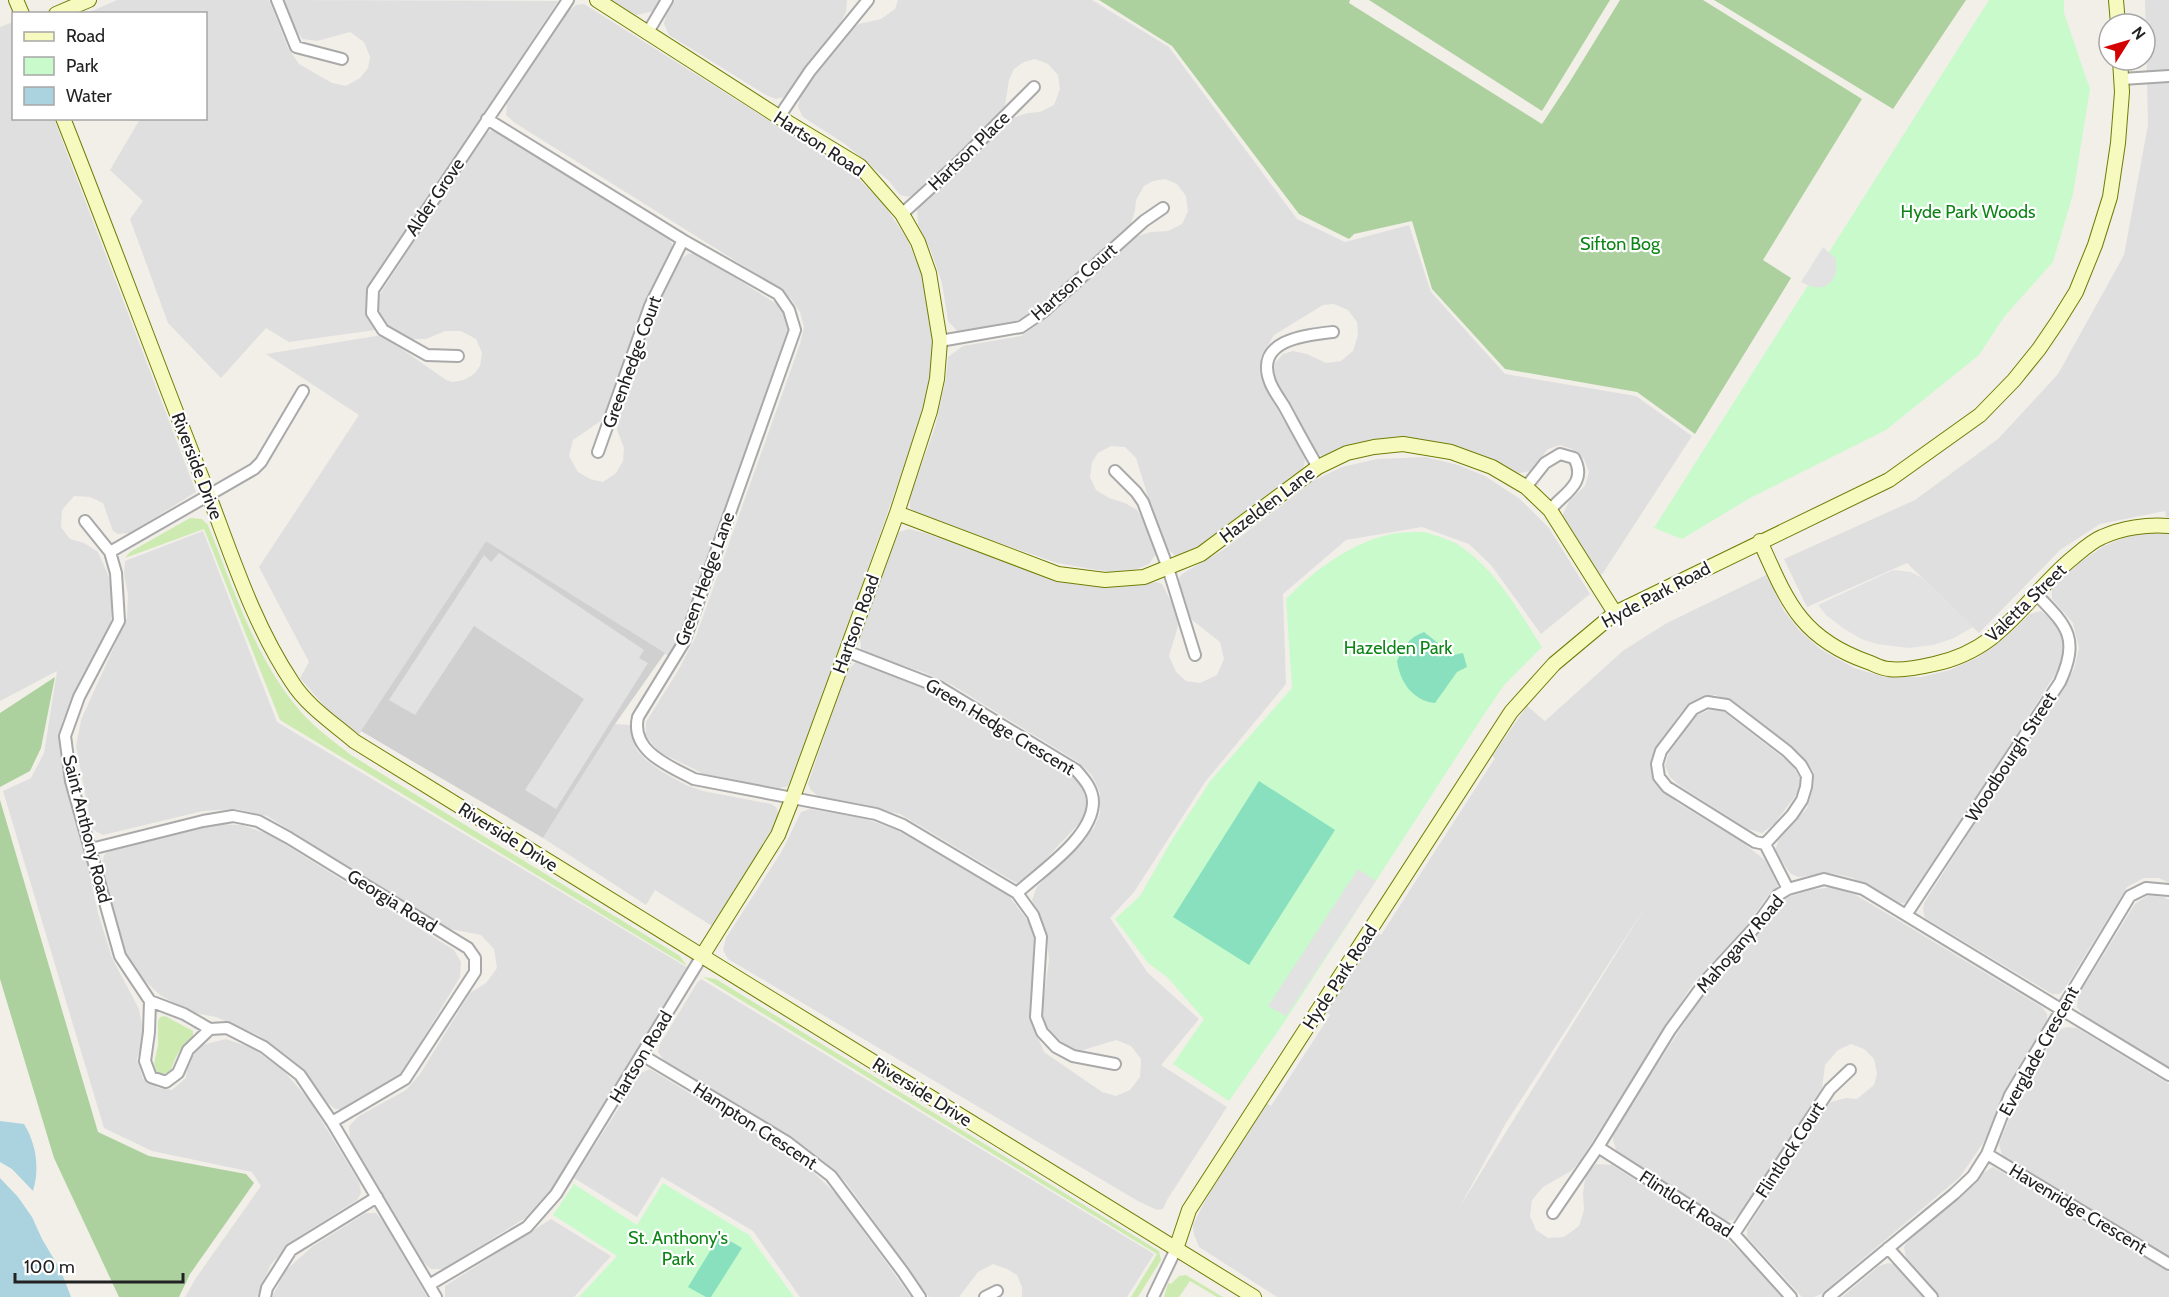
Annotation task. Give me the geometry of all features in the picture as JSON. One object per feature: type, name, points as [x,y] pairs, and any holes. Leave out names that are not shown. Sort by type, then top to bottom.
[{"type":"main road","points":[[61,12],[89,0]]},
{"type":"main road","name":"Hartson Road","points":[[597,0],[778,117],[860,166],[902,214],[918,242],[929,273],[940,341],[937,379],[930,411],[897,513],[794,797],[778,835],[702,956]]},
{"type":"main road","name":"Hyde Park Road","points":[[1176,1249],[1189,1210],[1511,712],[1554,664],[1615,613],[1889,480],[1980,415],[2014,380],[2039,349],[2076,292],[2103,222],[2110,197],[2118,143],[2121,72]]},
{"type":"main road","name":"Riverside Drive","points":[[64,120],[126,275],[259,623],[293,684],[315,708],[354,741],[1254,1297]]},
{"type":"main road","name":"Hazelden Lane","points":[[897,513],[1058,574],[1105,580],[1144,577],[1201,554],[1318,467],[1347,453],[1402,444],[1451,452],[1492,467],[1526,487],[1550,510],[1615,613]]},
{"type":"main road","name":"Valetta Street","points":[[1760,541],[1787,600],[1802,621],[1833,646],[1854,657],[1889,669],[1923,667],[1955,660],[1998,634],[2037,595],[2057,571],[2101,537],[2128,529],[2169,526]]},
{"type":"street","points":[[277,0],[296,47],[342,58]]},
{"type":"street","name":"Alder Grove","points":[[458,356],[427,356],[383,330],[372,313],[374,290],[568,0]]},
{"type":"street","points":[[648,33],[667,0]]},
{"type":"street","points":[[778,117],[810,71],[868,0]]},
{"type":"street","points":[[2122,79],[2169,76]]},
{"type":"street","name":"Hartson Place","points":[[902,214],[959,162],[1034,87]]},
{"type":"street","name":"Green Hedge Lane","points":[[487,119],[683,240],[778,294],[789,310],[795,330],[684,642],[638,717],[635,728],[644,748],[669,766],[694,779],[876,814],[903,825],[1017,893],[1033,915],[1041,937],[1036,1017],[1042,1032],[1056,1047],[1073,1056],[1115,1064]]},
{"type":"street","name":"Hartson Court","points":[[940,341],[1021,327],[1043,312],[1144,220],[1163,208]]},
{"type":"street","name":"Greenhedge Court","points":[[598,452],[650,306],[683,240]]},
{"type":"street","points":[[1318,467],[1270,381],[1267,365],[1270,354],[1278,345],[1304,335],[1333,332]]},
{"type":"street","points":[[110,552],[254,469],[261,462],[303,391]]},
{"type":"street","points":[[1526,487],[1545,463],[1560,454],[1574,458],[1579,468],[1577,483],[1550,510]]},
{"type":"street","points":[[1115,471],[1143,502],[1168,567],[1195,655]]},
{"type":"street","name":"Saint Anthony Road","points":[[85,521],[110,552],[116,573],[119,621],[79,697],[65,736],[71,781],[120,956],[150,1001]]},
{"type":"street","name":"Woodbourgh Street","points":[[1906,915],[2060,682],[2069,662],[2070,644],[2062,621],[2037,595]]},
{"type":"street","name":"Green Hedge Crescent","points":[[846,651],[939,687],[1076,770],[1090,787],[1093,802],[1088,825],[1069,847],[1017,893]]},
{"type":"street","points":[[1707,702],[1727,705],[1787,751],[1801,765],[1807,776],[1802,800],[1792,815],[1765,844],[1755,842],[1677,793],[1659,777],[1657,764],[1661,751],[1693,709],[1707,702]]},
{"type":"street","name":"Georgia Road","points":[[91,849],[203,821],[233,816],[258,821],[468,948],[475,958],[475,972],[405,1079],[332,1122]]},
{"type":"street","points":[[1765,844],[1788,889]]},
{"type":"street","name":"Mahogany Road","points":[[1553,1213],[1598,1147],[1670,1030],[1708,978],[1755,927],[1778,895],[1788,889],[1824,879],[1863,889],[2169,1075]]},
{"type":"street","name":"Everglade Crescent","points":[[1829,1297],[1954,1194],[1972,1176],[1987,1154],[2010,1095],[2130,896],[2146,888],[2169,890]]},
{"type":"street","name":"Hartson Road","points":[[429,1285],[527,1227],[556,1194],[702,956]]},
{"type":"street","points":[[210,1029],[188,1050],[178,1073],[166,1082],[151,1077],[145,1061],[150,1001],[184,1014],[210,1029],[227,1028],[264,1047],[300,1075],[332,1122],[436,1297]]},
{"type":"street","name":"Hampton Crescent","points":[[642,1055],[787,1142],[831,1176],[920,1297]]},
{"type":"street","name":"Flintlock Court","points":[[1734,1234],[1830,1089],[1850,1070]]},
{"type":"street","name":"Flintlock Road","points":[[1598,1147],[1734,1234],[1791,1297]]},
{"type":"street","name":"Havenridge Crescent","points":[[1987,1154],[2169,1264]]},
{"type":"street","points":[[265,1297],[267,1287],[291,1250],[376,1197]]},
{"type":"street","points":[[1888,1248],[1932,1297]]},
{"type":"street","name":"Hyde Park Road","points":[[1153,1297],[1176,1249]]},
{"type":"street","points":[[985,1297],[997,1291]]},
{"type":"shaded area","points":[[117,0],[269,0],[288,48],[299,64],[332,83],[346,86],[360,78],[368,68],[370,57],[364,42],[350,32],[317,41],[303,39],[293,28],[282,0],[558,1],[372,285],[366,301],[369,318],[375,330],[289,342],[266,328],[221,378],[168,323],[130,219],[143,201],[110,170],[139,120],[207,120],[207,12],[90,12]]},
{"type":"shaded area","points":[[611,0],[661,0],[654,11],[636,15]]},
{"type":"shaded area","points":[[675,0],[847,0],[846,12],[840,24],[784,97],[776,99],[669,35],[664,24],[666,15]]},
{"type":"shaded area","points":[[898,0],[1092,0],[1169,47],[1297,219],[1345,242],[1409,225],[1431,292],[1505,374],[1636,396],[1692,436],[1600,577],[1561,519],[1569,501],[1585,486],[1589,472],[1584,459],[1572,449],[1560,445],[1548,449],[1530,471],[1515,474],[1482,455],[1450,445],[1324,457],[1310,449],[1273,377],[1275,363],[1283,354],[1293,351],[1307,354],[1326,363],[1341,361],[1353,351],[1358,335],[1357,322],[1348,310],[1334,304],[1323,305],[1274,335],[1264,352],[1261,366],[1263,383],[1305,459],[1304,466],[1298,474],[1217,537],[1189,554],[1177,557],[1163,545],[1136,458],[1125,447],[1111,446],[1098,453],[1092,462],[1090,477],[1096,490],[1137,510],[1147,528],[1156,554],[1149,564],[1137,569],[1109,572],[1057,563],[919,515],[910,508],[910,497],[935,427],[946,378],[948,357],[963,346],[1021,336],[1041,322],[1135,237],[1151,232],[1168,231],[1182,224],[1188,211],[1186,196],[1177,184],[1165,179],[1153,181],[1144,186],[1136,200],[1131,224],[1038,309],[1019,320],[958,332],[948,321],[942,283],[931,251],[918,225],[917,209],[1012,118],[1040,112],[1054,105],[1060,89],[1058,75],[1048,64],[1035,59],[1024,62],[1014,69],[1009,80],[1005,106],[995,118],[913,195],[908,197],[900,195],[889,181],[845,144],[803,117],[798,107],[800,97],[845,34],[859,24],[881,19],[895,9]]},
{"type":"shaded area","points":[[2145,0],[2169,0],[2169,517],[2166,517],[2165,511],[2100,524],[2060,550],[1979,633],[1907,563],[1807,607],[1784,559],[1915,500],[1998,439],[2058,374],[2124,255],[2148,125],[2147,72],[2157,72],[2157,12],[2145,12]]},
{"type":"shaded area","points":[[584,4],[854,174],[885,206],[907,239],[921,272],[930,309],[934,343],[932,377],[922,415],[794,778],[787,787],[779,788],[710,777],[659,752],[646,736],[646,722],[679,669],[696,636],[800,344],[804,327],[800,312],[791,299],[771,283],[515,123],[506,115],[507,104],[565,14],[576,5]]},
{"type":"shaded area","points":[[12,22],[12,120],[54,120],[196,492],[130,533],[118,534],[113,531],[103,503],[90,497],[74,496],[62,510],[61,527],[70,539],[84,543],[98,552],[109,577],[112,598],[111,622],[62,722],[60,743],[98,913],[112,958],[139,1009],[144,1035],[137,1059],[143,1079],[158,1088],[172,1090],[186,1078],[188,1061],[202,1045],[226,1039],[252,1048],[282,1069],[309,1100],[359,1182],[361,1193],[357,1200],[298,1237],[271,1264],[257,1297],[185,1297],[261,1186],[252,1172],[152,1151],[104,1128],[3,791],[31,778],[44,753],[57,671],[0,701],[0,27]]},
{"type":"shaded area","points":[[490,131],[499,131],[668,237],[672,244],[672,251],[644,309],[602,420],[573,440],[569,456],[578,472],[590,479],[603,482],[616,473],[623,461],[624,448],[617,430],[618,416],[661,297],[681,259],[688,254],[696,253],[780,306],[788,322],[789,336],[679,640],[670,657],[486,541],[359,735],[333,716],[300,678],[309,662],[259,567],[359,415],[266,354],[382,335],[446,380],[453,382],[464,380],[474,374],[480,366],[482,353],[476,339],[461,331],[445,331],[426,339],[410,339],[386,324],[379,315],[377,303],[380,294],[482,137]]},
{"type":"shaded area","points":[[1823,247],[1836,259],[1836,272],[1832,281],[1824,287],[1812,287],[1801,282]]},
{"type":"shaded area","points":[[1425,457],[1458,465],[1485,476],[1520,499],[1549,528],[1590,594],[1541,634],[1491,565],[1469,544],[1422,527],[1346,540],[1283,594],[1286,684],[1205,782],[1134,892],[1110,918],[1148,973],[1199,1019],[1161,1065],[1227,1107],[1163,1209],[1157,1210],[1138,1201],[728,959],[723,950],[726,938],[782,851],[801,812],[810,809],[866,819],[897,830],[1009,896],[1032,926],[1036,948],[1030,1003],[1033,1025],[1044,1052],[1102,1092],[1116,1096],[1130,1090],[1140,1077],[1141,1059],[1131,1046],[1116,1040],[1080,1051],[1065,1047],[1048,1032],[1042,1011],[1049,960],[1047,937],[1032,900],[1037,887],[1094,828],[1100,813],[1100,793],[1092,775],[1078,762],[952,685],[923,672],[870,655],[861,649],[860,638],[899,532],[909,529],[925,533],[1044,576],[1080,585],[1119,587],[1157,582],[1162,584],[1176,611],[1178,626],[1169,656],[1176,672],[1186,681],[1200,683],[1217,675],[1224,659],[1220,642],[1192,620],[1181,596],[1179,578],[1182,574],[1223,550],[1315,480],[1342,467],[1377,459]]},
{"type":"shaded area","points":[[203,531],[277,722],[688,968],[551,1190],[530,1215],[444,1269],[431,1269],[421,1261],[350,1140],[349,1126],[359,1116],[406,1090],[420,1074],[470,993],[486,983],[497,968],[494,949],[481,935],[450,929],[267,816],[237,809],[203,811],[103,835],[92,829],[76,746],[81,720],[127,618],[128,594],[124,575],[125,561]]},
{"type":"shaded area","points":[[2156,532],[2169,533],[2169,883],[2159,878],[2144,878],[2127,887],[2065,988],[2060,994],[2052,994],[1925,918],[1924,903],[2074,669],[2079,648],[2073,623],[2052,599],[2052,589],[2079,563],[2104,546],[2126,537]]},
{"type":"shaded area","points":[[486,541],[665,653],[615,724],[543,838],[361,731]]},
{"type":"shaded area","points":[[499,553],[644,650],[639,658],[648,663],[556,809],[525,790],[584,699],[474,626],[415,715],[389,700],[484,555],[491,562]]},
{"type":"shaded area","points":[[1893,570],[1911,572],[1922,578],[1973,627],[1954,638],[1933,645],[1909,648],[1877,644],[1861,639],[1843,628],[1826,615],[1818,605]]},
{"type":"shaded area","points":[[1766,575],[1784,611],[1799,630],[1820,649],[1854,668],[1885,677],[1921,677],[1950,670],[1977,658],[2005,638],[2030,614],[2041,611],[2061,632],[2066,648],[2061,665],[1913,897],[1906,903],[1899,903],[1853,878],[1831,873],[1798,877],[1790,873],[1775,851],[1779,839],[1807,808],[1813,789],[1814,772],[1801,755],[1733,702],[1715,695],[1699,699],[1682,711],[1660,741],[1651,760],[1658,784],[1676,802],[1742,842],[1765,860],[1778,886],[1765,899],[1749,923],[1694,982],[1580,1161],[1571,1171],[1543,1187],[1532,1200],[1530,1216],[1536,1230],[1548,1238],[1564,1237],[1579,1226],[1584,1210],[1583,1193],[1586,1174],[1596,1164],[1612,1165],[1726,1239],[1786,1297],[1277,1297],[1199,1247],[1193,1225],[1206,1199],[1266,1103],[1271,1106],[1330,1015],[1326,1012],[1377,933],[1381,935],[1495,758],[1492,756],[1527,706],[1545,721],[1624,650],[1667,623]],"holes":[[[1647,904],[1459,1208],[1506,1123]]]},
{"type":"shaded area","points":[[856,662],[872,666],[941,694],[1071,774],[1082,786],[1087,803],[1086,816],[1027,879],[1016,883],[900,814],[820,798],[808,784],[846,672]]},
{"type":"shaded area","points":[[1709,710],[1723,711],[1792,765],[1801,780],[1799,791],[1774,824],[1762,833],[1748,829],[1680,786],[1670,777],[1665,766],[1669,753],[1695,716]]},
{"type":"shaded area","points":[[615,724],[631,725],[636,749],[645,759],[686,785],[703,791],[771,804],[777,808],[778,815],[773,830],[712,926],[655,890],[646,905],[543,838]]},
{"type":"shaded area","points":[[213,824],[242,825],[270,835],[454,950],[461,962],[460,977],[400,1077],[343,1109],[335,1109],[302,1068],[258,1035],[216,1017],[190,1012],[160,995],[138,974],[121,945],[102,866],[104,855],[110,850]]},
{"type":"shaded area","points":[[1358,869],[1376,881],[1286,1016],[1268,1006]]},
{"type":"shaded area","points":[[1832,887],[1856,895],[2042,1007],[2047,1014],[2047,1021],[2007,1086],[1996,1117],[1983,1143],[1960,1177],[1821,1294],[1814,1297],[1802,1297],[1747,1237],[1747,1229],[1821,1113],[1831,1102],[1846,1098],[1857,1099],[1874,1085],[1877,1074],[1874,1059],[1864,1049],[1851,1044],[1838,1050],[1825,1065],[1822,1088],[1745,1208],[1733,1220],[1723,1221],[1616,1150],[1613,1133],[1703,994],[1742,953],[1773,912],[1788,897]]},
{"type":"shaded area","points":[[2148,895],[2169,900],[2169,1068],[2084,1016],[2077,1007],[2078,996],[2135,904]]},
{"type":"shaded area","points":[[701,979],[1154,1254],[1127,1297],[1022,1297],[1022,1287],[1017,1275],[993,1264],[978,1272],[959,1297],[929,1297],[845,1181],[822,1160],[665,1062],[658,1052],[660,1044]]},
{"type":"shaded area","points":[[2077,1028],[2169,1084],[2169,1258],[2002,1155],[1999,1144],[2018,1097],[2059,1029]]},
{"type":"shaded area","points":[[650,1069],[805,1164],[838,1196],[911,1297],[800,1297],[753,1231],[662,1177],[637,1217],[574,1178],[641,1073]]},
{"type":"shaded area","points":[[1993,1167],[2169,1272],[2169,1297],[1939,1297],[1906,1258],[1904,1247],[1972,1186],[1983,1173]]},
{"type":"shaded area","points":[[366,1213],[376,1213],[383,1221],[427,1297],[272,1297],[286,1270],[313,1246]]},
{"type":"shaded area","points":[[551,1219],[611,1256],[574,1297],[445,1297],[445,1286]]},
{"type":"shaded area","points":[[1888,1263],[1895,1265],[1924,1297],[1842,1297],[1879,1266]]},
{"type":"green space","name":"Sifton Bog","points":[[1099,0],[1350,0],[1349,3],[1542,124],[1620,0],[1703,0],[1862,99],[1763,260],[1791,278],[1695,434],[1637,392],[1505,369],[1432,289],[1412,221],[1354,234],[1349,239],[1299,214],[1172,46]]},
{"type":"green space","points":[[1369,0],[1610,0],[1542,111]]},
{"type":"green space","points":[[1714,0],[1966,0],[1893,109]]},
{"type":"green space","name":"Hyde Park Woods","points":[[1989,0],[2064,0],[2064,13],[2090,89],[2073,194],[2053,262],[2004,317],[1979,355],[1886,430],[1750,498],[1682,539],[1654,528]]},
{"type":"green space","points":[[190,518],[202,519],[208,525],[235,596],[256,642],[281,686],[315,726],[351,755],[680,956],[687,966],[280,720],[204,529],[125,558],[130,552]]},
{"type":"green space","name":"Hazelden Park","points":[[1425,532],[1456,544],[1485,567],[1506,592],[1542,647],[1504,685],[1285,1021],[1229,1101],[1173,1064],[1204,1019],[1167,977],[1148,963],[1115,919],[1140,896],[1172,840],[1211,780],[1292,688],[1286,599],[1323,567],[1351,549],[1397,533]]},
{"type":"green space","points":[[1424,632],[1453,655],[1463,653],[1467,667],[1457,672],[1435,703],[1420,699],[1409,689],[1401,676],[1397,661],[1407,644]]},
{"type":"green space","points":[[55,677],[41,748],[30,771],[0,787],[0,713]]},
{"type":"green space","points":[[1259,781],[1335,830],[1249,965],[1173,917]]},
{"type":"green space","points":[[0,800],[98,1132],[149,1156],[246,1174],[254,1183],[190,1274],[179,1297],[119,1297],[54,1158],[0,979]]},
{"type":"green space","points":[[703,977],[716,979],[1159,1251],[1161,1260],[1138,1297],[1131,1297],[1157,1254]]},
{"type":"green space","points":[[165,1016],[193,1031],[193,1036],[179,1051],[171,1070],[164,1074],[157,1072],[154,1064],[158,1045],[158,1021],[160,1017]]},
{"type":"green space","name":"St. Anthony's Park","points":[[663,1183],[749,1235],[794,1297],[579,1297],[617,1256],[553,1215],[574,1184],[637,1225]]},
{"type":"green space","points":[[720,1235],[742,1248],[711,1297],[706,1297],[688,1287]]},
{"type":"green space","points":[[1186,1275],[1223,1297],[1217,1297],[1190,1281],[1179,1297],[1164,1297],[1168,1283],[1171,1284],[1179,1276]]},
{"type":"water","points":[[0,1121],[24,1124],[28,1131],[36,1156],[33,1191],[12,1169],[0,1162]]},
{"type":"water","points":[[0,1178],[18,1197],[32,1217],[61,1271],[71,1297],[0,1297]]}]
